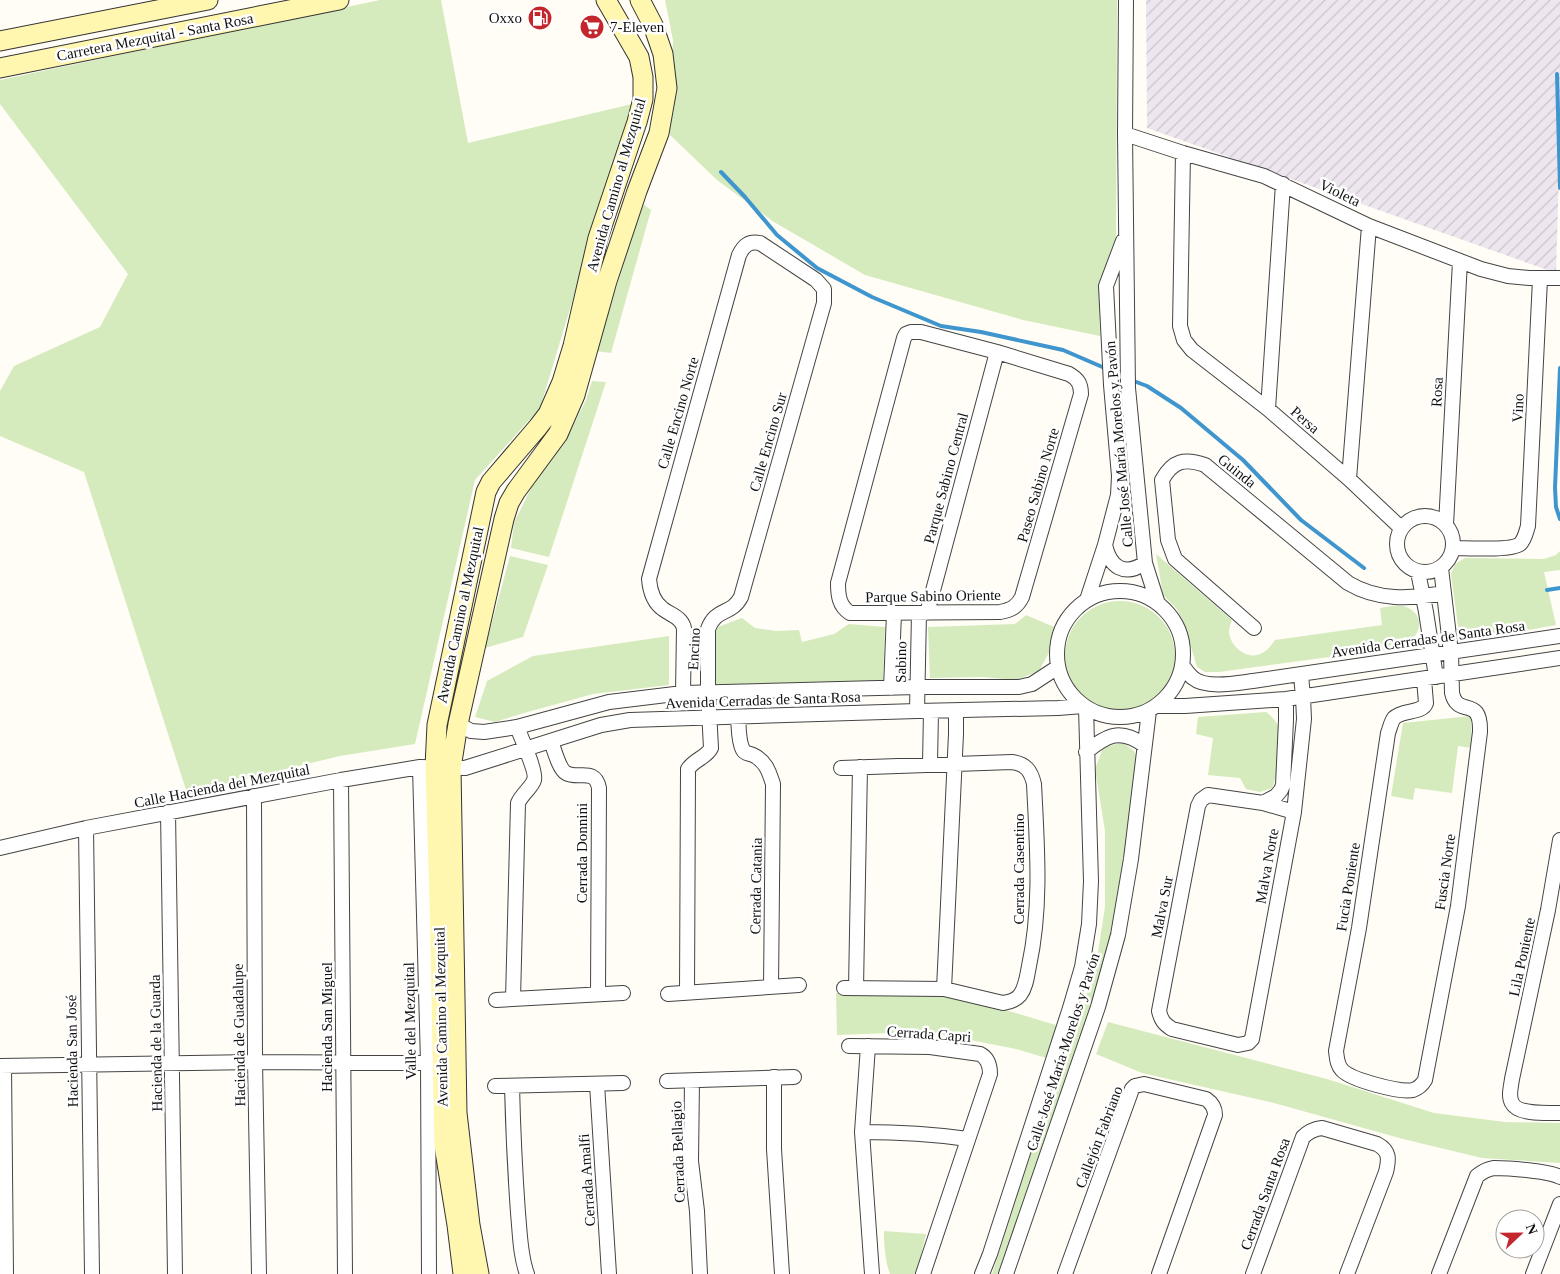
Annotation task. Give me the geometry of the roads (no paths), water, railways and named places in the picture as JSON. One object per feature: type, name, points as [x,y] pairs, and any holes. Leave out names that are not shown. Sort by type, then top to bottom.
[{"type":"main road","name":"Carretera Mezquital - Santa Rosa","points":[[0,42],[208,0]]},
{"type":"main road","name":"Carretera Mezquital - Santa Rosa","points":[[0,68],[339,0]]},
{"type":"main road","name":"Avenida Camino al Mezquital","points":[[463,1274],[444,1145],[435,767],[437,725],[486,492],[491,482],[548,414],[555,399],[573,346],[598,238],[643,99],[643,77],[639,57],[606,0]]},
{"type":"main road","name":"Avenida Camino al Mezquital","points":[[479,1274],[470,1225],[457,1113],[435,767],[458,724],[494,558],[509,503],[558,434],[575,396],[607,281],[637,191],[659,133],[667,88],[663,54],[653,25],[640,0]]},
{"type":"main road","points":[[653,0],[653,25]]},
{"type":"main road","points":[[444,1145],[441,1177],[442,1198],[454,1274]]},
{"type":"street","name":"Calle José María Morelos y Pavón","points":[[1126,0],[1125,134],[1128,388],[1145,563],[1158,604]]},
{"type":"street","name":"Violeta","points":[[1125,134],[1264,176],[1369,226],[1460,261],[1508,276],[1540,279],[1557,278]]},
{"type":"street","name":"Persa","points":[[1183,153],[1180,326],[1184,340],[1192,350],[1268,409],[1349,479],[1401,528]]},
{"type":"street","points":[[1268,409],[1283,184]]},
{"type":"street","points":[[1349,479],[1369,226]]},
{"type":"street","name":"Calle José María Morelos y Pavón","points":[[1087,600],[1118,495],[1119,476],[1110,385],[1106,286],[1126,232]]},
{"type":"street","name":"Calle Encino Sur","points":[[741,597],[821,313],[824,295],[824,289],[816,280],[760,243],[748,243],[743,248]]},
{"type":"street","name":"Calle Encino Norte","points":[[650,588],[651,568],[736,264],[743,248]]},
{"type":"street","name":"Rosa","points":[[1446,525],[1460,261]]},
{"type":"street","name":"Vino","points":[[1453,548],[1507,548],[1519,545],[1524,539],[1528,526],[1540,279]]},
{"type":"street","name":"Parque Sabino Oriente","points":[[997,352],[921,332],[906,334],[838,583],[838,594],[845,610],[850,613],[894,614],[1008,611],[1019,604],[1022,597]]},
{"type":"street","name":"Paseo Sabino Norte","points":[[997,352],[1069,374],[1079,383],[1081,394],[1022,597]]},
{"type":"street","name":"Parque Sabino Central","points":[[923,613],[997,352]]},
{"type":"street","name":"Guinda","points":[[1254,628],[1175,559],[1170,550],[1162,480],[1166,472],[1182,461],[1192,460],[1205,465],[1348,583],[1360,590],[1394,598],[1424,596]]},
{"type":"street","points":[[1423,516],[1436,518],[1446,525],[1452,536],[1453,548],[1449,559],[1441,568],[1430,572],[1418,572],[1407,567],[1397,552],[1397,540],[1401,528],[1410,520],[1423,516]]},
{"type":"street","name":"Calle José María Morelos y Pavón","points":[[1105,544],[1109,558],[1119,568],[1131,570],[1145,563]]},
{"type":"street","points":[[1441,568],[1452,675]]},
{"type":"street","points":[[1418,572],[1424,596],[1432,654],[1430,678]]},
{"type":"street","name":"Encino","points":[[650,588],[656,603],[683,623],[682,693]]},
{"type":"street","points":[[1153,708],[1171,692],[1180,675],[1182,665],[1183,648],[1179,631],[1170,616],[1158,604],[1144,595],[1119,591],[1102,593],[1087,600],[1071,614],[1064,626],[1057,646],[1058,667],[1065,685],[1076,700],[1096,713],[1117,718],[1128,717],[1153,708],[1286,699],[1558,661]]},
{"type":"street","points":[[1424,596],[1444,593]]},
{"type":"street","name":"Encino","points":[[709,718],[708,629],[710,623],[717,615],[732,609],[741,597]]},
{"type":"street","name":"Sabino","points":[[917,711],[923,613]]},
{"type":"street","name":"Sabino","points":[[891,688],[894,614]]},
{"type":"street","name":"Avenida Cerradas de Santa Rosa","points":[[1182,665],[1193,678],[1203,683],[1214,684],[1301,675],[1560,636]]},
{"type":"street","name":"Avenida Cerradas de Santa Rosa","points":[[458,724],[472,731],[484,732],[517,727],[609,702],[682,693],[917,687],[1019,687],[1032,684],[1058,667]]},
{"type":"street","points":[[1301,675],[1304,696]]},
{"type":"street","name":"Fuscia Norte","points":[[1338,1064],[1346,1074],[1367,1082],[1407,1091],[1421,1086],[1425,1080],[1458,906],[1480,732],[1479,714],[1470,708],[1457,704],[1454,699],[1452,675]]},
{"type":"street","name":"Fucia Poniente","points":[[1338,1064],[1336,1051],[1359,928],[1388,733],[1396,716],[1422,709],[1425,706],[1430,678]]},
{"type":"street","name":"Malva Norte","points":[[1252,1039],[1294,812],[1304,718],[1304,696]]},
{"type":"street","points":[[1263,803],[1276,796],[1283,786],[1286,699]]},
{"type":"street","name":"Avenida Cerradas de Santa Rosa","points":[[435,767],[465,768],[601,725],[630,720],[1085,707]]},
{"type":"street","name":"Calle José María Morelos y Pavón","points":[[982,1274],[1082,967],[1089,924],[1091,881],[1085,707]]},
{"type":"street","name":"Calle José María Morelos y Pavón","points":[[1006,1274],[1098,1006],[1118,935],[1132,859],[1144,745],[1153,708]]},
{"type":"street","points":[[930,764],[931,711]]},
{"type":"street","points":[[944,988],[956,711]]},
{"type":"street","name":"Cerrada Catania","points":[[738,717],[742,749],[745,753],[754,756],[764,763],[773,784],[771,987]]},
{"type":"street","points":[[687,992],[688,769],[692,762],[709,753],[712,748],[709,718]]},
{"type":"street","points":[[512,999],[518,803],[525,791],[533,783],[535,774],[517,727]]},
{"type":"street","points":[[1086,752],[1100,741],[1116,735],[1131,738],[1144,745]]},
{"type":"street","name":"Cerrada Donnini","points":[[551,741],[562,770],[566,774],[590,776],[596,780],[599,788],[598,994]]},
{"type":"street","name":"Cerrada Casentino","points":[[1012,762],[1020,763],[1031,773],[1034,784],[1038,902],[1034,942],[1024,989],[1011,1002],[1004,1003],[944,988],[850,988],[860,767],[930,764],[954,765],[1012,762]]},
{"type":"street","name":"Calle Hacienda del Mezquital","points":[[0,848],[86,828],[168,812],[342,780],[435,767]]},
{"type":"street","name":"Valle del Mezquital","points":[[429,1274],[428,1062],[435,767]]},
{"type":"street","points":[[841,768],[860,767]]},
{"type":"street","name":"Hacienda San Miguel","points":[[342,780],[345,1274]]},
{"type":"street","name":"Malva Sur","points":[[1252,1039],[1248,1043],[1238,1045],[1172,1029],[1165,1025],[1160,1018],[1159,1011],[1198,806],[1204,797],[1212,795],[1263,803]]},
{"type":"street","name":"Hacienda de Guadalupe","points":[[254,796],[255,1062],[259,1274]]},
{"type":"street","points":[[1263,803],[1294,812]]},
{"type":"street","name":"Hacienda de la Guarda","points":[[168,812],[175,1274]]},
{"type":"street","name":"Hacienda San José","points":[[86,828],[92,1274]]},
{"type":"street","name":"Lila Poniente","points":[[1560,840],[1548,910],[1510,1095],[1516,1109],[1526,1112],[1560,1113]]},
{"type":"street","points":[[668,994],[799,985]]},
{"type":"street","points":[[496,1000],[623,993]]},
{"type":"street","points":[[849,1046],[868,1046]]},
{"type":"street","name":"Cerrada Capri","points":[[872,1274],[862,1132],[868,1046],[930,1047],[980,1054],[989,1063],[990,1074],[923,1274]]},
{"type":"street","points":[[6,1274],[2,1218],[2,1066],[255,1062],[428,1062]]},
{"type":"street","name":"Cerrada Bellagio","points":[[700,1274],[691,1161],[692,1081],[794,1076]]},
{"type":"street","points":[[774,1077],[774,1149],[782,1274]]},
{"type":"street","points":[[667,1081],[692,1081]]},
{"type":"street","points":[[495,1086],[623,1083]]},
{"type":"street","name":"Cerrada Amalfi","points":[[597,1084],[609,1274]]},
{"type":"street","name":"Callejón Fabriano","points":[[1065,1274],[1132,1089],[1135,1086],[1144,1084],[1206,1099],[1215,1111],[1215,1116],[1159,1274]]},
{"type":"street","points":[[512,1086],[518,1213],[523,1263],[527,1274]]},
{"type":"street","name":"Cerrada Santa Rosa","points":[[1253,1274],[1303,1136],[1314,1128],[1322,1128],[1377,1144],[1383,1147],[1388,1154],[1386,1172],[1347,1274]]},
{"type":"street","points":[[862,1132],[939,1135],[968,1139]]},
{"type":"street","points":[[1439,1274],[1477,1176],[1495,1168],[1549,1172],[1560,1178]]},
{"type":"street","points":[[1533,1274],[1560,1204]]},
{"type":"waterway","points":[[1557,74],[1560,188]]},
{"type":"waterway","points":[[721,172],[777,235],[817,268],[872,297],[941,326],[981,332],[1063,350],[1107,369]]},
{"type":"waterway","points":[[1560,368],[1555,488],[1556,507],[1560,519]]},
{"type":"waterway","points":[[1131,380],[1147,386],[1181,408],[1243,460],[1301,520],[1364,568]]},
{"type":"waterway","points":[[1547,590],[1560,588]]},
{"type":"place","name":"Oxxo","points":[[540,18]]},
{"type":"place","name":"7-Eleven","points":[[592,27]]}]
